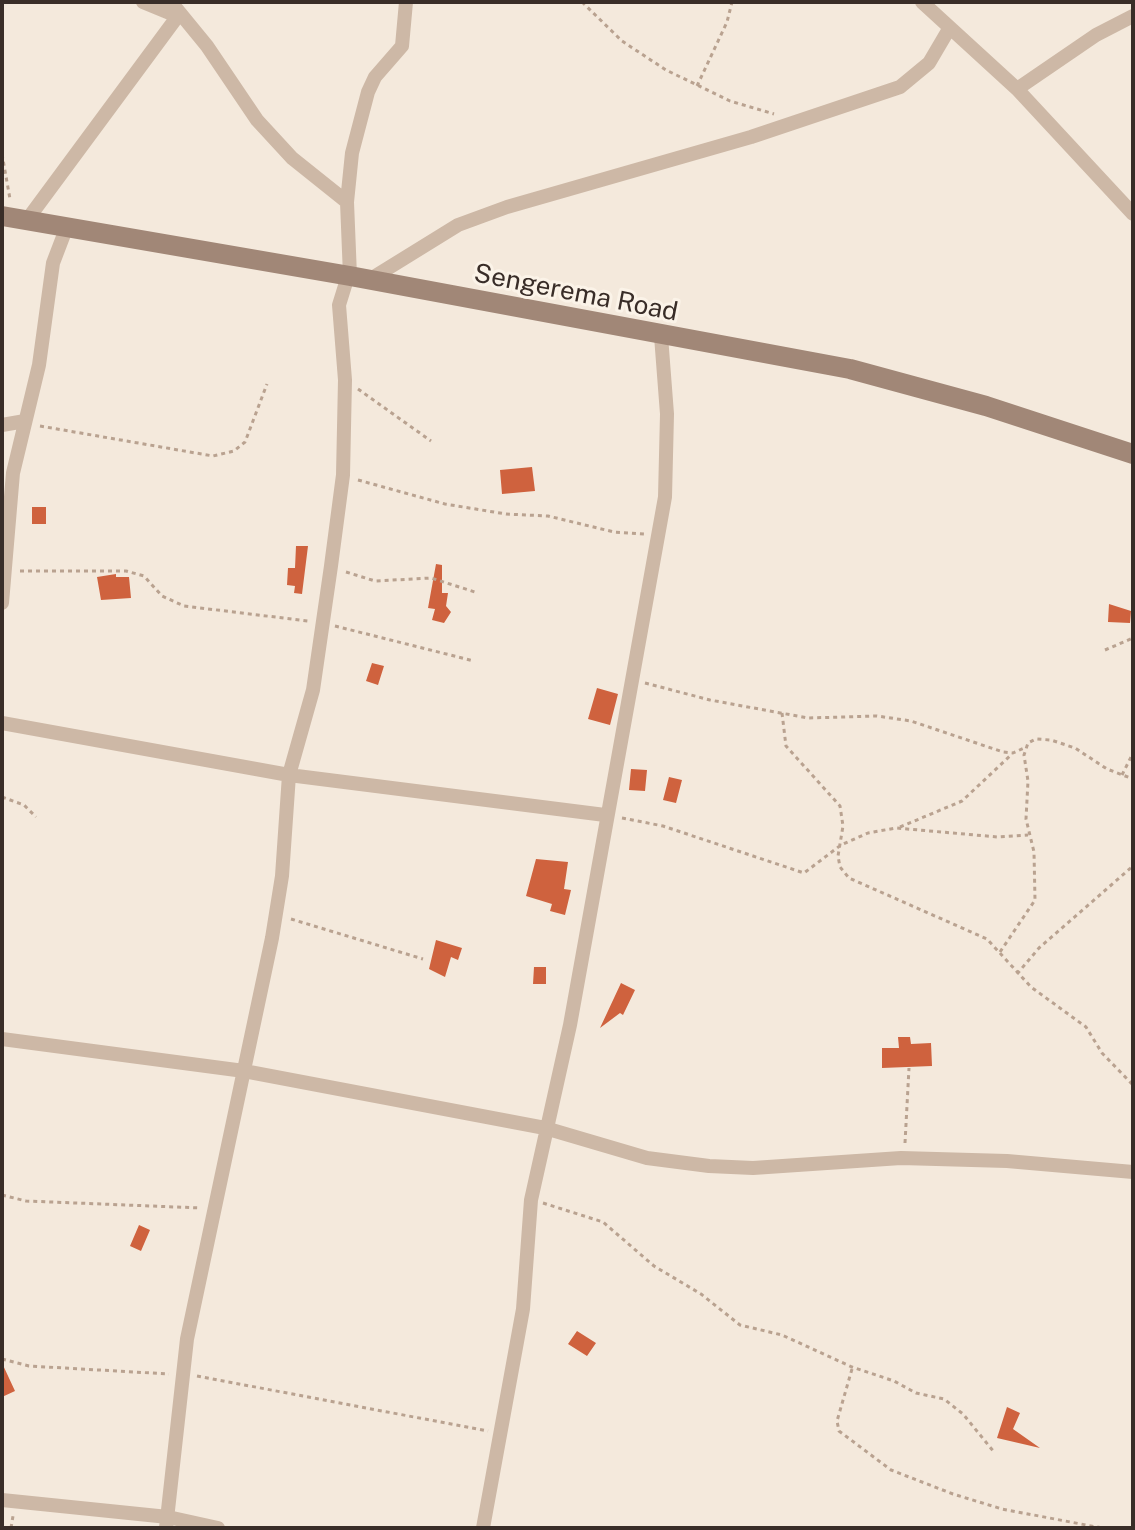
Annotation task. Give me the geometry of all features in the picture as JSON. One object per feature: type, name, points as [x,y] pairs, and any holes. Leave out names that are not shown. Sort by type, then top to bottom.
[{"type":"main road","name":"Sengerema Road","points":[[14,218],[355,277],[850,369],[986,406],[1133,454]]},
{"type":"street","points":[[143,2],[176,10],[257,120],[292,158],[347,202]]},
{"type":"street","points":[[355,277],[347,202],[360,116],[375,77],[402,46],[406,2]]},
{"type":"street","points":[[922,2],[1017,89],[1133,214]]},
{"type":"street","points":[[14,218],[176,10]]},
{"type":"street","points":[[1017,89],[1096,35],[1133,16]]},
{"type":"street","points":[[167,1523],[182,1374],[276,913],[289,775],[313,690],[323,623],[343,475],[345,380],[339,305],[355,277],[458,225],[507,207],[805,119],[900,87],[929,63],[949,29]]},
{"type":"street","points":[[2,603],[13,473],[39,365],[53,263],[66,229]]},
{"type":"street","points":[[483,1528],[503,1434],[523,1309],[531,1200],[570,1025],[605,815],[665,497],[667,414],[661,336]]},
{"type":"street","points":[[2,425],[25,421]]},
{"type":"street","points":[[2,723],[289,775],[605,815]]},
{"type":"street","points":[[2,1039],[244,1071],[545,1128],[576,1140],[647,1158],[709,1166],[753,1168],[901,1158],[1007,1161],[1133,1172]]},
{"type":"street","points":[[2,1500],[218,1528]]},
{"type":"path","points":[[582,2],[622,41],[697,86],[742,105],[805,119]]},
{"type":"path","points":[[697,86],[727,22],[732,2]]},
{"type":"path","points":[[2,154],[14,218]]},
{"type":"path","points":[[345,380],[431,441]]},
{"type":"path","points":[[25,421],[213,456],[234,451],[245,442],[267,384]]},
{"type":"path","points":[[343,475],[445,504],[506,514],[548,516],[614,532],[658,535]]},
{"type":"path","points":[[331,566],[375,581],[431,578],[475,592]]},
{"type":"path","points":[[5,571],[126,571],[144,576],[162,596],[184,606],[323,623],[474,661]]},
{"type":"path","points":[[1105,650],[1133,638]]},
{"type":"path","points":[[630,679],[710,700],[808,718],[877,716],[911,721],[1013,753]]},
{"type":"path","points":[[782,713],[786,746],[840,806],[840,867],[849,878],[972,931],[1000,952],[1017,974],[1086,1027],[1102,1053],[1133,1085]]},
{"type":"path","points":[[605,815],[663,826],[804,873],[841,845],[868,833],[896,828],[962,801],[1013,753],[1036,739],[1075,748],[1122,776],[1133,779]]},
{"type":"path","points":[[1000,952],[1027,917],[1035,900],[1034,852],[1028,835],[1024,748]]},
{"type":"path","points":[[1122,776],[1133,753]]},
{"type":"path","points":[[2,797],[24,805],[36,817]]},
{"type":"path","points":[[896,828],[998,837],[1028,835]]},
{"type":"path","points":[[1017,974],[1039,948],[1133,866]]},
{"type":"path","points":[[276,913],[423,959]]},
{"type":"path","points":[[901,1158],[909,1068]]},
{"type":"path","points":[[2,1195],[39,1201],[217,1208]]},
{"type":"path","points":[[531,1200],[565,1207],[603,1222],[654,1266],[701,1294],[740,1325],[782,1335],[916,1393],[944,1399],[963,1414],[994,1452]]},
{"type":"path","points":[[2,1359],[29,1366],[182,1374],[434,1418],[503,1434]]},
{"type":"path","points":[[852,1367],[837,1421],[839,1431],[891,1470],[1002,1509],[1102,1528]]},
{"type":"building","points":[[532,467],[535,491],[502,494],[500,470]]},
{"type":"building","points":[[32,507],[46,507],[46,524],[32,524]]},
{"type":"building","points":[[296,546],[308,546],[302,594],[294,593],[295,586],[287,585],[288,568],[295,568]]},
{"type":"building","points":[[436,564],[442,565],[442,593],[448,593],[446,606],[451,612],[444,623],[432,620],[435,609],[428,608]]},
{"type":"building","points":[[116,574],[116,577],[129,577],[131,598],[101,600],[97,577]]},
{"type":"building","points":[[1109,604],[1131,611],[1130,623],[1108,622]]},
{"type":"building","points":[[372,663],[384,666],[378,685],[366,681]]},
{"type":"building","points":[[597,688],[618,694],[610,725],[588,719]]},
{"type":"building","points":[[631,769],[647,770],[645,791],[629,790]]},
{"type":"building","points":[[669,777],[682,780],[676,803],[663,800]]},
{"type":"building","points":[[536,859],[568,862],[564,889],[571,890],[565,915],[550,911],[552,904],[526,896]]},
{"type":"building","points":[[436,940],[462,948],[458,960],[451,957],[445,977],[429,969]]},
{"type":"building","points":[[534,967],[546,967],[546,984],[533,984]]},
{"type":"building","points":[[621,983],[635,990],[623,1015],[620,1013],[600,1028]]},
{"type":"building","points":[[898,1037],[910,1037],[911,1044],[931,1043],[932,1066],[882,1068],[882,1048],[899,1048]]},
{"type":"building","points":[[139,1225],[150,1230],[141,1251],[130,1246]]},
{"type":"building","points":[[577,1331],[596,1343],[587,1356],[568,1344]]},
{"type":"building","points":[[2,1363],[15,1391],[2,1397]]},
{"type":"building","points":[[1007,1407],[1020,1413],[1013,1429],[1040,1448],[997,1438]]}]
